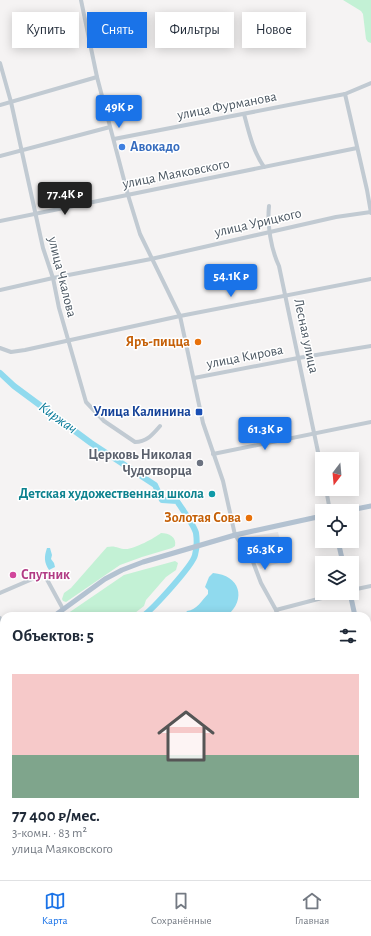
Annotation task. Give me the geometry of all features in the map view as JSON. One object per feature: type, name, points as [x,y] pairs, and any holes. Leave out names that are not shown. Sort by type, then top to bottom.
[{"type":"main road","points":[[359,508],[371,506]]},
{"type":"main road","points":[[59,612],[105,579],[122,570],[235,535],[315,518]]},
{"type":"main road","points":[[352,600],[354,612]]},
{"type":"street","points":[[81,0],[97,77],[128,195],[140,234],[180,316],[203,423],[224,481],[235,535],[252,562],[261,583],[276,610],[315,600]]},
{"type":"street","name":"улица Чкалова","points":[[0,63],[12,102],[36,214],[53,278],[59,308],[86,402],[104,421],[135,442],[144,441],[160,426]]},
{"type":"street","points":[[0,105],[97,77]]},
{"type":"street","name":"улица Фурманова","points":[[114,138],[345,94],[371,83]]},
{"type":"street","points":[[345,94],[357,148],[369,188],[371,213]]},
{"type":"street","points":[[244,114],[256,156],[264,167]]},
{"type":"street","points":[[0,156],[110,127]]},
{"type":"street","name":"улица Маяковского","points":[[0,221],[357,148]]},
{"type":"street","name":"Лесная улица","points":[[269,206],[268,216],[270,232],[318,452]]},
{"type":"street","name":"улица Урицкого","points":[[0,290],[151,259],[336,218],[371,213]]},
{"type":"street","points":[[0,348],[11,352],[69,341],[180,316],[371,279]]},
{"type":"street","name":"улица Кирова","points":[[194,378],[371,346]]},
{"type":"street","points":[[213,454],[371,422]]},
{"type":"street","points":[[0,593],[44,574],[63,609]]},
{"type":"street","points":[[359,589],[371,586]]},
{"type":"shaded area","points":[[278,532],[285,561],[260,569],[249,549],[247,537]]},
{"type":"green space","points":[[343,0],[371,0],[371,43],[366,39],[363,14],[361,11]]},
{"type":"green space","points":[[161,533],[172,536],[175,540],[175,546],[120,565],[66,602],[63,601],[62,599],[64,593],[71,588],[107,547],[113,546],[123,549],[130,549],[154,538]]},
{"type":"green space","points":[[175,561],[178,563],[176,570],[166,577],[146,600],[144,606],[136,612],[70,612],[124,575]]},
{"type":"water","points":[[47,548],[50,548],[52,555],[51,559],[55,567],[49,570],[45,559]]},
{"type":"water","points":[[213,573],[222,575],[235,583],[238,589],[238,595],[237,602],[233,609],[230,612],[186,612],[194,609],[208,594],[208,590],[205,587],[209,577]]},
{"type":"waterway","name":"Киржач","points":[[0,373],[14,386],[91,443],[155,485],[162,500],[177,501],[190,521],[197,538],[196,552],[193,560],[172,587],[147,612]]},
{"type":"place","name":"Авокадо","points":[[122,147]]},
{"type":"place","name":"Яръ-пицца","points":[[198,342]]},
{"type":"place","name":"Улица Калинина","points":[[199,412]]},
{"type":"place","name":"Церковь Николая Чудотворца","points":[[200,463]]},
{"type":"place","name":"Детская художественная школа","points":[[212,494]]},
{"type":"place","name":"Золотая Сова","points":[[249,518]]},
{"type":"place","name":"Спутник","points":[[13,575]]}]
